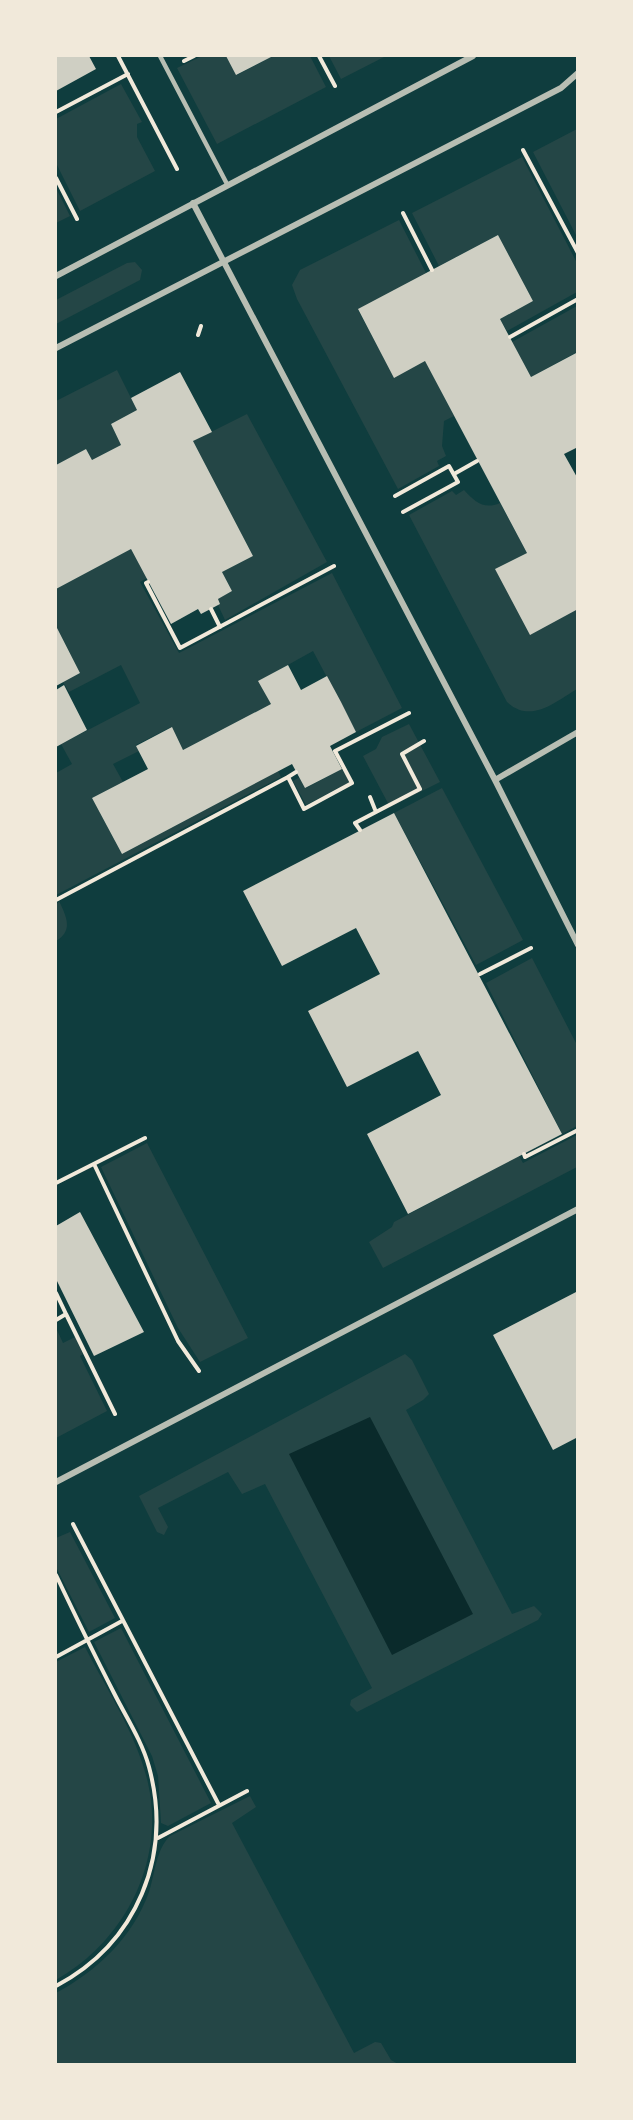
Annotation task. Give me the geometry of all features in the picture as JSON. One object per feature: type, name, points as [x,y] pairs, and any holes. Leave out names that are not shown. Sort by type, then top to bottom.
[{"type":"street","points":[[56,276],[473,56]]},
{"type":"street","points":[[56,348],[561,88],[578,73]]},
{"type":"street","points":[[193,203],[495,780],[578,945]]},
{"type":"street","points":[[495,780],[578,732]]},
{"type":"street","points":[[56,1482],[578,1209]]},
{"type":"lane","points":[[160,56],[227,184]]},
{"type":"path","points":[[118,56],[177,169]]},
{"type":"path","points":[[318,56],[334,86]]},
{"type":"path","points":[[56,112],[128,74]]},
{"type":"path","points":[[523,150],[578,253]]},
{"type":"path","points":[[56,178],[77,219]]},
{"type":"path","points":[[403,213],[432,270]]},
{"type":"path","points":[[510,337],[578,299]]},
{"type":"path","points":[[198,335],[201,326]]},
{"type":"path","points":[[454,474],[477,461]]},
{"type":"path","points":[[395,496],[449,466],[454,474],[458,482],[403,512]]},
{"type":"path","points":[[148,582],[146,584],[180,648],[334,566]]},
{"type":"path","points":[[211,609],[219,627]]},
{"type":"path","points":[[288,777],[304,809],[352,783],[334,752],[409,713]]},
{"type":"path","points":[[360,830],[355,824],[420,789],[402,754],[424,741]]},
{"type":"path","points":[[56,900],[296,772]]},
{"type":"path","points":[[370,797],[376,812]]},
{"type":"path","points":[[480,974],[531,948]]},
{"type":"path","points":[[524,1154],[525,1157],[578,1130]]},
{"type":"path","points":[[56,1183],[145,1138]]},
{"type":"path","points":[[94,1164],[178,1341],[199,1371]]},
{"type":"path","points":[[56,1293],[115,1414]]},
{"type":"path","points":[[56,1320],[66,1314]]},
{"type":"path","points":[[73,1524],[219,1805]]},
{"type":"path","points":[[56,1575],[149,1765],[158,1838],[146,1887],[130,1917],[99,1958],[84,1970],[56,1986]]},
{"type":"path","points":[[56,1657],[122,1621]]},
{"type":"path","points":[[158,1838],[247,1791]]},
{"type":"shaded area","points":[[202,56],[226,56],[237,75],[273,56],[310,56],[326,87],[217,144],[177,68]]},
{"type":"shaded area","points":[[329,56],[386,56],[341,79]]},
{"type":"shaded area","points":[[121,84],[142,122],[137,124],[137,137],[155,171],[80,211],[56,163],[56,119]]},
{"type":"shaded area","points":[[577,129],[577,237],[533,152]]},
{"type":"shaded area","points":[[522,157],[577,263],[577,292],[507,331],[500,319],[533,301],[498,235],[439,266],[412,213]]},
{"type":"shaded area","points":[[56,188],[70,216],[56,223]]},
{"type":"shaded area","points":[[399,220],[426,273],[358,310],[394,377],[425,361],[454,416],[444,421],[442,446],[446,456],[437,461],[439,466],[398,489],[297,299],[292,285],[300,270]]},
{"type":"shaded area","points":[[135,262],[142,270],[140,280],[56,324],[56,300],[127,263]]},
{"type":"shaded area","points":[[577,306],[577,352],[531,377],[512,342]]},
{"type":"shaded area","points":[[117,370],[137,410],[111,424],[121,445],[92,460],[86,449],[56,465],[56,401]]},
{"type":"shaded area","points":[[247,414],[327,562],[225,620],[218,605],[220,604],[218,599],[232,591],[222,572],[253,556],[193,441]]},
{"type":"shaded area","points":[[464,490],[480,504],[489,506],[500,503],[527,553],[496,569],[577,609],[577,689],[543,709],[525,711],[507,702],[409,515],[452,491],[456,495]]},
{"type":"shaded area","points":[[131,549],[147,578],[140,582],[179,653],[332,573],[402,708],[356,732],[313,651],[259,681],[271,704],[183,750],[171,727],[136,745],[139,751],[113,764],[123,782],[92,798],[122,854],[278,771],[281,777],[56,895],[56,773],[72,764],[61,744],[140,703],[121,665],[69,692],[63,682],[80,673],[56,626],[56,589]]},
{"type":"shaded area","points":[[409,724],[440,782],[390,807],[363,756],[376,749],[382,737]]},
{"type":"shaded area","points":[[342,769],[350,782],[306,805],[293,781],[300,777],[306,788]]},
{"type":"shaded area","points":[[442,788],[523,940],[476,965],[394,813]]},
{"type":"shaded area","points":[[59,901],[66,917],[67,927],[62,937],[56,941],[56,905]]},
{"type":"shaded area","points":[[532,958],[577,1045],[577,1126],[562,1134],[486,983]]},
{"type":"shaded area","points":[[577,1135],[577,1167],[383,1268],[369,1242],[392,1227],[394,1222],[519,1156],[523,1163]]},
{"type":"shaded area","points":[[147,1143],[248,1338],[200,1362],[178,1328],[101,1167]]},
{"type":"shaded area","points":[[56,1328],[63,1343],[75,1337],[83,1354],[80,1356],[107,1411],[56,1438]]},
{"type":"shaded area","points":[[405,1354],[412,1360],[429,1394],[406,1410],[512,1614],[534,1606],[542,1614],[538,1620],[357,1712],[350,1705],[351,1700],[372,1688],[265,1484],[242,1494],[228,1472],[158,1508],[168,1527],[164,1535],[157,1532],[139,1496]]},
{"type":"shaded area","points":[[370,1417],[473,1614],[392,1655],[289,1454]]},
{"type":"shaded area","points":[[70,1532],[115,1618],[89,1632],[56,1567],[56,1538]]},
{"type":"shaded area","points":[[121,1628],[211,1803],[168,1826],[161,1823],[158,1776],[152,1756],[94,1642]]},
{"type":"shaded area","points":[[85,1647],[121,1713],[143,1765],[152,1813],[151,1842],[145,1870],[120,1922],[102,1944],[80,1964],[56,1980],[56,1662]]},
{"type":"shaded area","points":[[250,1796],[256,1807],[232,1823],[354,2053],[375,2042],[381,2043],[391,2060],[398,2064],[56,2064],[56,1993],[86,1974],[123,1938],[133,1924],[149,1892],[165,1841],[170,1836]]},
{"type":"building","points":[[56,56],[89,56],[96,69],[56,91]]},
{"type":"building","points":[[226,56],[273,56],[236,75]]},
{"type":"building","points":[[498,235],[533,301],[500,319],[531,377],[578,352],[578,447],[564,454],[578,479],[578,609],[530,635],[495,569],[527,553],[425,361],[394,378],[358,309]]},
{"type":"building","points":[[180,372],[212,432],[193,441],[253,556],[222,572],[232,591],[218,599],[220,604],[201,614],[198,609],[171,624],[131,549],[56,589],[56,465],[86,449],[92,460],[121,445],[111,424],[137,410],[131,398]]},
{"type":"building","points":[[56,626],[80,673],[56,686]]},
{"type":"building","points":[[288,665],[301,690],[327,676],[341,702],[356,732],[330,746],[342,769],[305,788],[292,764],[122,854],[92,798],[148,769],[136,746],[172,727],[183,750],[271,704],[258,681]]},
{"type":"building","points":[[64,685],[87,730],[56,747],[56,690]]},
{"type":"building","points":[[394,813],[562,1134],[408,1214],[367,1134],[441,1095],[418,1051],[347,1087],[308,1011],[380,974],[356,928],[282,966],[243,891]]},
{"type":"building","points":[[80,1212],[144,1332],[94,1356],[56,1279],[56,1226]]},
{"type":"building","points":[[578,1291],[578,1437],[553,1450],[493,1335]]}]
